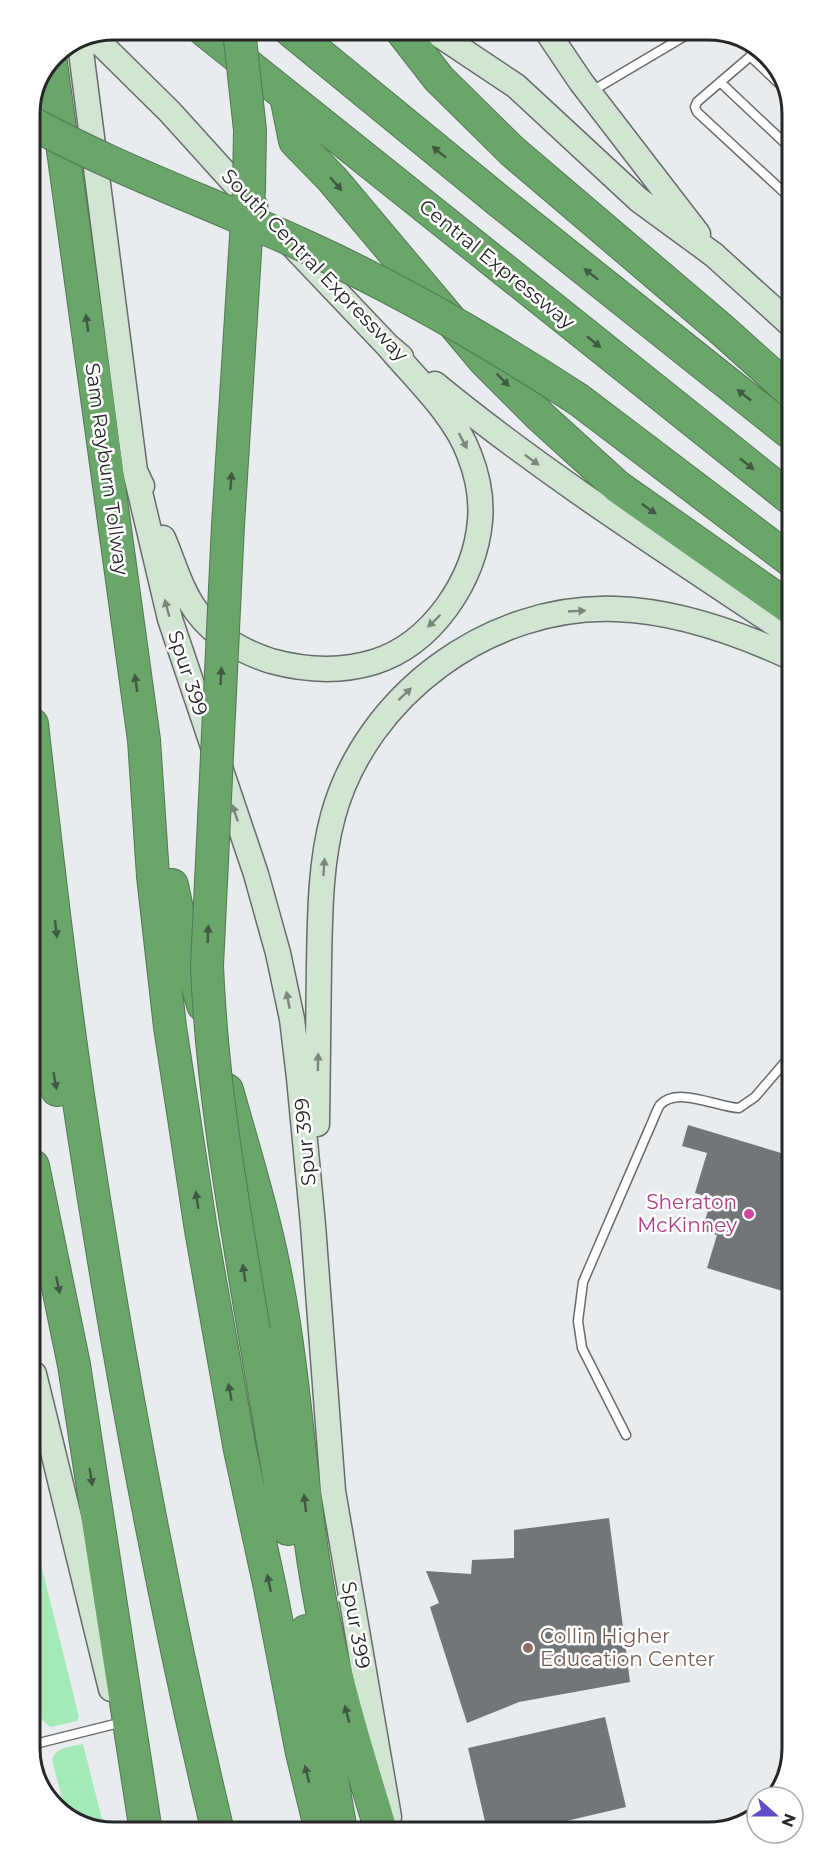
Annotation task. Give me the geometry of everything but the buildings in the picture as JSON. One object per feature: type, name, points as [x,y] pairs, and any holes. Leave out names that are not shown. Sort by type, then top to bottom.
[{"type":"highway","name":"Central Expressway","points":[[217,40],[782,492]]},
{"type":"highway","points":[[240,40],[250,130],[249,189],[228,525],[207,966],[209,1029],[220,1126],[339,1822]]},
{"type":"highway","points":[[303,40],[499,201],[782,426]]},
{"type":"highway","points":[[409,40],[439,79],[512,151],[712,321],[782,384]]},
{"type":"highway","name":"Sam Rayburn Tollway","points":[[49,81],[44,121],[144,740],[153,876],[170,1027],[213,1299],[240,1450],[302,1753],[319,1822]]},
{"type":"highway","points":[[286,96],[295,141],[332,179],[493,369],[541,417],[618,487],[782,602]]},
{"type":"highway","points":[[44,121],[113,163],[307,247],[413,299],[579,400],[782,554]]},
{"type":"highway","points":[[144,740],[179,919],[267,1234],[284,1325],[308,1524],[326,1629],[349,1723],[378,1822]]},
{"type":"highway","points":[[41,799],[82,1121],[136,1450],[216,1822]]},
{"type":"highway","points":[[40,984],[103,1353],[136,1450]]},
{"type":"highway","points":[[40,1202],[74,1365],[144,1822]]},
{"type":"main road","points":[[448,41],[516,86],[639,200],[714,255],[782,317]]},
{"type":"main road","points":[[553,41],[589,92],[714,255]]},
{"type":"main road","name":"South Central Expressway","points":[[99,42],[170,112],[239,189],[388,346],[494,433],[571,488],[782,629]]},
{"type":"main road","points":[[81,49],[135,471],[169,552],[180,585],[198,613],[228,641],[260,657],[287,665],[317,669],[375,662],[410,645],[442,614],[461,584],[474,554],[480,520],[478,486],[470,454],[446,414],[388,346]]},
{"type":"main road","name":"Spur 399","points":[[135,471],[170,619],[256,874],[278,953],[292,1019],[313,1225],[333,1491],[389,1822]]},
{"type":"main road","points":[[313,1225],[317,1128],[320,916],[324,856],[333,815],[350,770],[373,732],[401,697],[433,670],[473,644],[522,623],[567,611],[616,609],[662,614],[729,632],[782,654]]},
{"type":"main road","points":[[40,1430],[42,1446],[119,1723],[144,1822]]},
{"type":"lane","points":[[589,92],[676,41]]},
{"type":"lane","points":[[772,77],[750,56],[697,102],[695,107],[697,112],[782,191]]},
{"type":"lane","points":[[720,82],[782,140]]},
{"type":"lane","points":[[626,1435],[582,1348],[578,1321],[583,1282],[661,1105],[675,1097],[687,1097],[724,1107],[739,1108],[755,1097],[782,1066]]},
{"type":"lane","points":[[40,1743],[119,1723]]},
{"type":"green space","points":[[40,1561],[79,1717],[77,1721],[50,1727],[42,1720],[40,1713]]},
{"type":"green space","points":[[83,1744],[103,1821],[78,1813],[63,1802],[52,1760],[57,1752]]},
{"type":"place","name":"Sheraton McKinney","points":[[749,1214]]},
{"type":"place","name":"Collin Higher Education Center","points":[[528,1648]]}]
